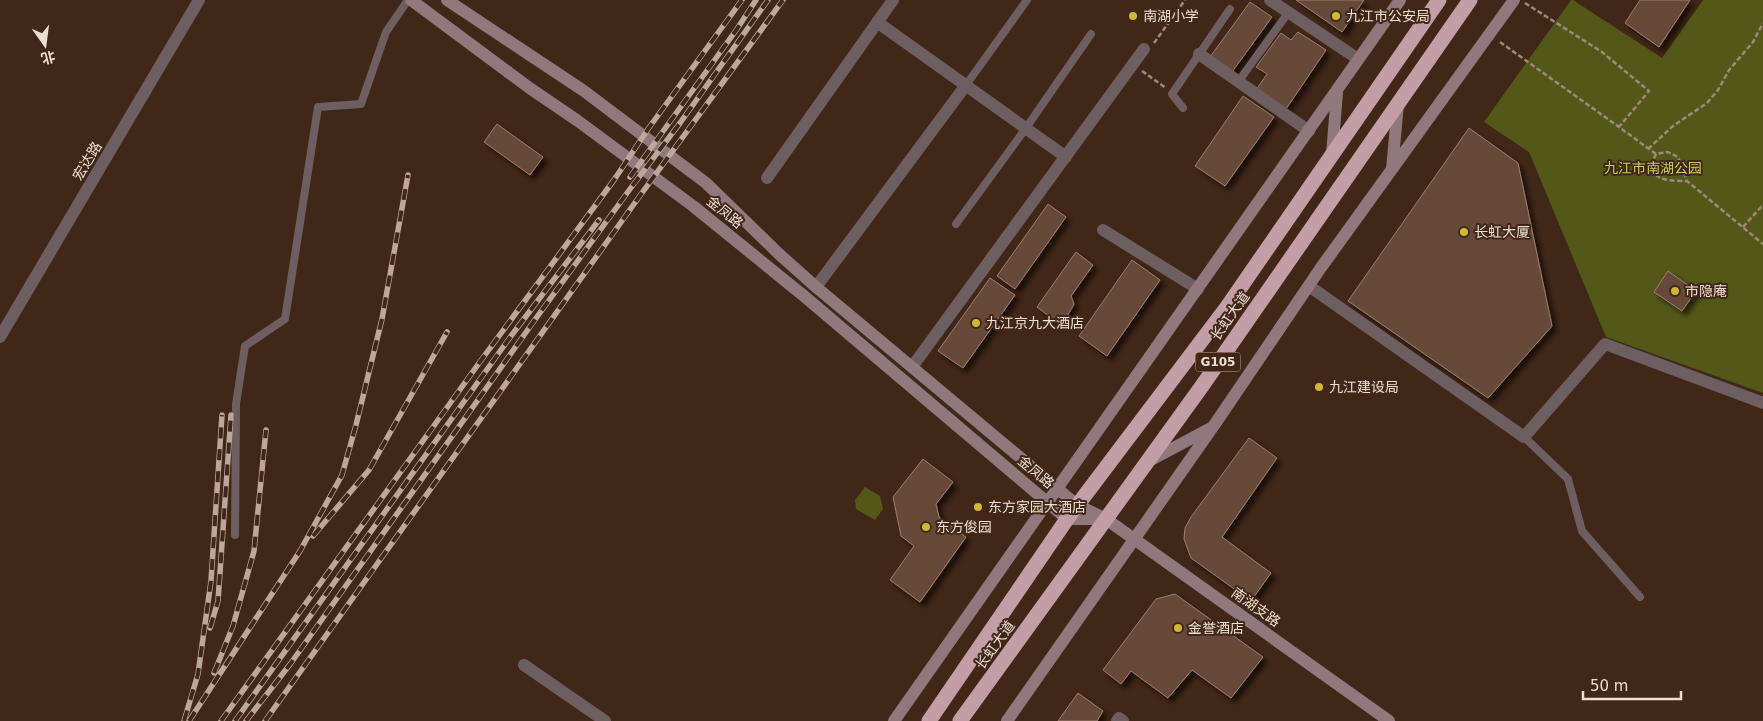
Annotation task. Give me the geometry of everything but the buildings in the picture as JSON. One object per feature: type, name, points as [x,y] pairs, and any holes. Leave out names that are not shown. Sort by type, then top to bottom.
[{"type":"highway","name":"长虹大道","points":[[929,721],[1067,519],[1227,307],[1439,0]]},
{"type":"highway","name":"长虹大道","points":[[960,721],[1147,462],[1470,0]]},
{"type":"street","name":"宏达路","points":[[0,337],[200,0]]},
{"type":"street","name":"金凤路","points":[[409,0],[693,206],[812,303],[1067,519]]},
{"type":"street","name":"金凤路","points":[[447,0],[576,86],[706,183],[816,287],[1078,505],[1106,519]]},
{"type":"street","points":[[768,178],[893,0]]},
{"type":"street","points":[[1270,0],[1358,59]]},
{"type":"street","points":[[896,720],[1400,0]]},
{"type":"street","points":[[1006,721],[1392,168],[1514,0]]},
{"type":"street","points":[[877,22],[1066,156]]},
{"type":"street","points":[[912,367],[1132,65],[1148,47]]},
{"type":"street","points":[[1199,54],[1309,131]]},
{"type":"street","points":[[816,287],[966,85]]},
{"type":"street","points":[[1332,154],[1337,90]]},
{"type":"street","points":[[1392,168],[1398,102]]},
{"type":"street","points":[[1104,230],[1198,290]]},
{"type":"street","points":[[1309,286],[1524,437],[1605,344],[1763,403]]},
{"type":"street","points":[[1147,462],[1213,427]]},
{"type":"street","points":[[1067,519],[1106,519]]},
{"type":"street","name":"南湖支路","points":[[1106,519],[1389,721]]},
{"type":"street","points":[[524,665],[605,721]]},
{"type":"street","points":[[1117,721],[1119,718],[1124,721]]},
{"type":"lane","points":[[234,535],[236,404],[245,346],[285,318],[318,107],[361,104],[386,32],[409,0]]},
{"type":"lane","points":[[966,85],[1027,0]]},
{"type":"lane","points":[[1183,108],[1172,94],[1230,10]]},
{"type":"lane","points":[[1238,82],[1288,13]]},
{"type":"lane","points":[[956,224],[1026,128],[1090,34]]},
{"type":"lane","points":[[1524,437],[1568,478],[1582,531],[1640,598]]},
{"type":"path","points":[[1148,47],[1185,0]]},
{"type":"path","points":[[1520,0],[1602,52],[1649,92],[1619,127]]},
{"type":"path","points":[[1648,149],[1673,126],[1707,102],[1718,90],[1728,70],[1753,42],[1763,23]]},
{"type":"path","points":[[1489,35],[1648,149],[1656,154],[1668,152],[1678,157],[1686,181],[1763,244]]},
{"type":"path","points":[[1132,65],[1173,92]]},
{"type":"path","points":[[1656,154],[1652,164],[1659,178],[1686,181]]},
{"type":"path","points":[[1743,227],[1763,207]]},
{"type":"green space","name":"九江市南湖公园","points":[[1571,0],[1662,58],[1703,0],[1763,0],[1763,393],[1606,337],[1529,152],[1484,122]]},
{"type":"green space","points":[[865,487],[880,496],[883,509],[875,520],[856,509],[855,500]]},
{"type":"railway","points":[[221,721],[482,359],[614,180],[648,129],[742,0]]},
{"type":"railway","points":[[630,177],[756,0]]},
{"type":"railway","points":[[246,721],[291,663],[534,321],[768,0]]},
{"type":"railway","points":[[265,721],[639,197],[783,0]]},
{"type":"railway","points":[[189,721],[300,551],[342,475],[382,319],[408,175]]},
{"type":"railway","points":[[235,721],[511,336],[599,220]]},
{"type":"railway","points":[[313,536],[369,470],[447,332]]},
{"type":"railway","points":[[184,721],[198,674],[211,581],[222,415]]},
{"type":"railway","points":[[210,628],[218,601],[231,415]]},
{"type":"railway","points":[[214,673],[233,626],[254,551],[266,430]]},
{"type":"place","name":"南湖小学","points":[[1133,16]]},
{"type":"place","name":"九江市公安局","points":[[1336,16]]},
{"type":"place","name":"长虹大厦","points":[[1464,232]]},
{"type":"place","name":"市隐庵","points":[[1675,291]]},
{"type":"place","name":"九江京九大酒店","points":[[976,323]]},
{"type":"place","name":"九江建设局","points":[[1319,387]]},
{"type":"place","name":"东方家园大酒店","points":[[978,507]]},
{"type":"place","name":"东方俊园","points":[[926,527]]},
{"type":"place","name":"金誉酒店","points":[[1178,628]]}]
